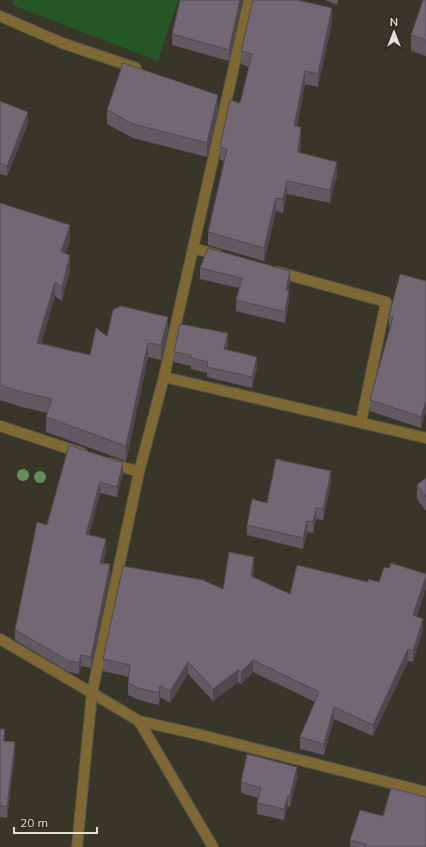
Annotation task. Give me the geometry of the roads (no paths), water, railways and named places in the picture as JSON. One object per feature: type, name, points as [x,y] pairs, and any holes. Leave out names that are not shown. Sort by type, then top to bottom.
[{"type":"street","points":[[77,847],[92,693],[139,472],[164,377],[193,248],[222,98],[249,0]]},
{"type":"street","points":[[0,16],[62,42],[144,71]]},
{"type":"street","points":[[193,248],[230,258]]},
{"type":"street","points":[[267,269],[386,302],[361,422]]},
{"type":"street","points":[[164,377],[426,438]]},
{"type":"street","points":[[0,426],[139,472]]},
{"type":"street","points":[[0,639],[139,721],[197,734],[426,792]]},
{"type":"street","points":[[139,721],[213,847]]}]
